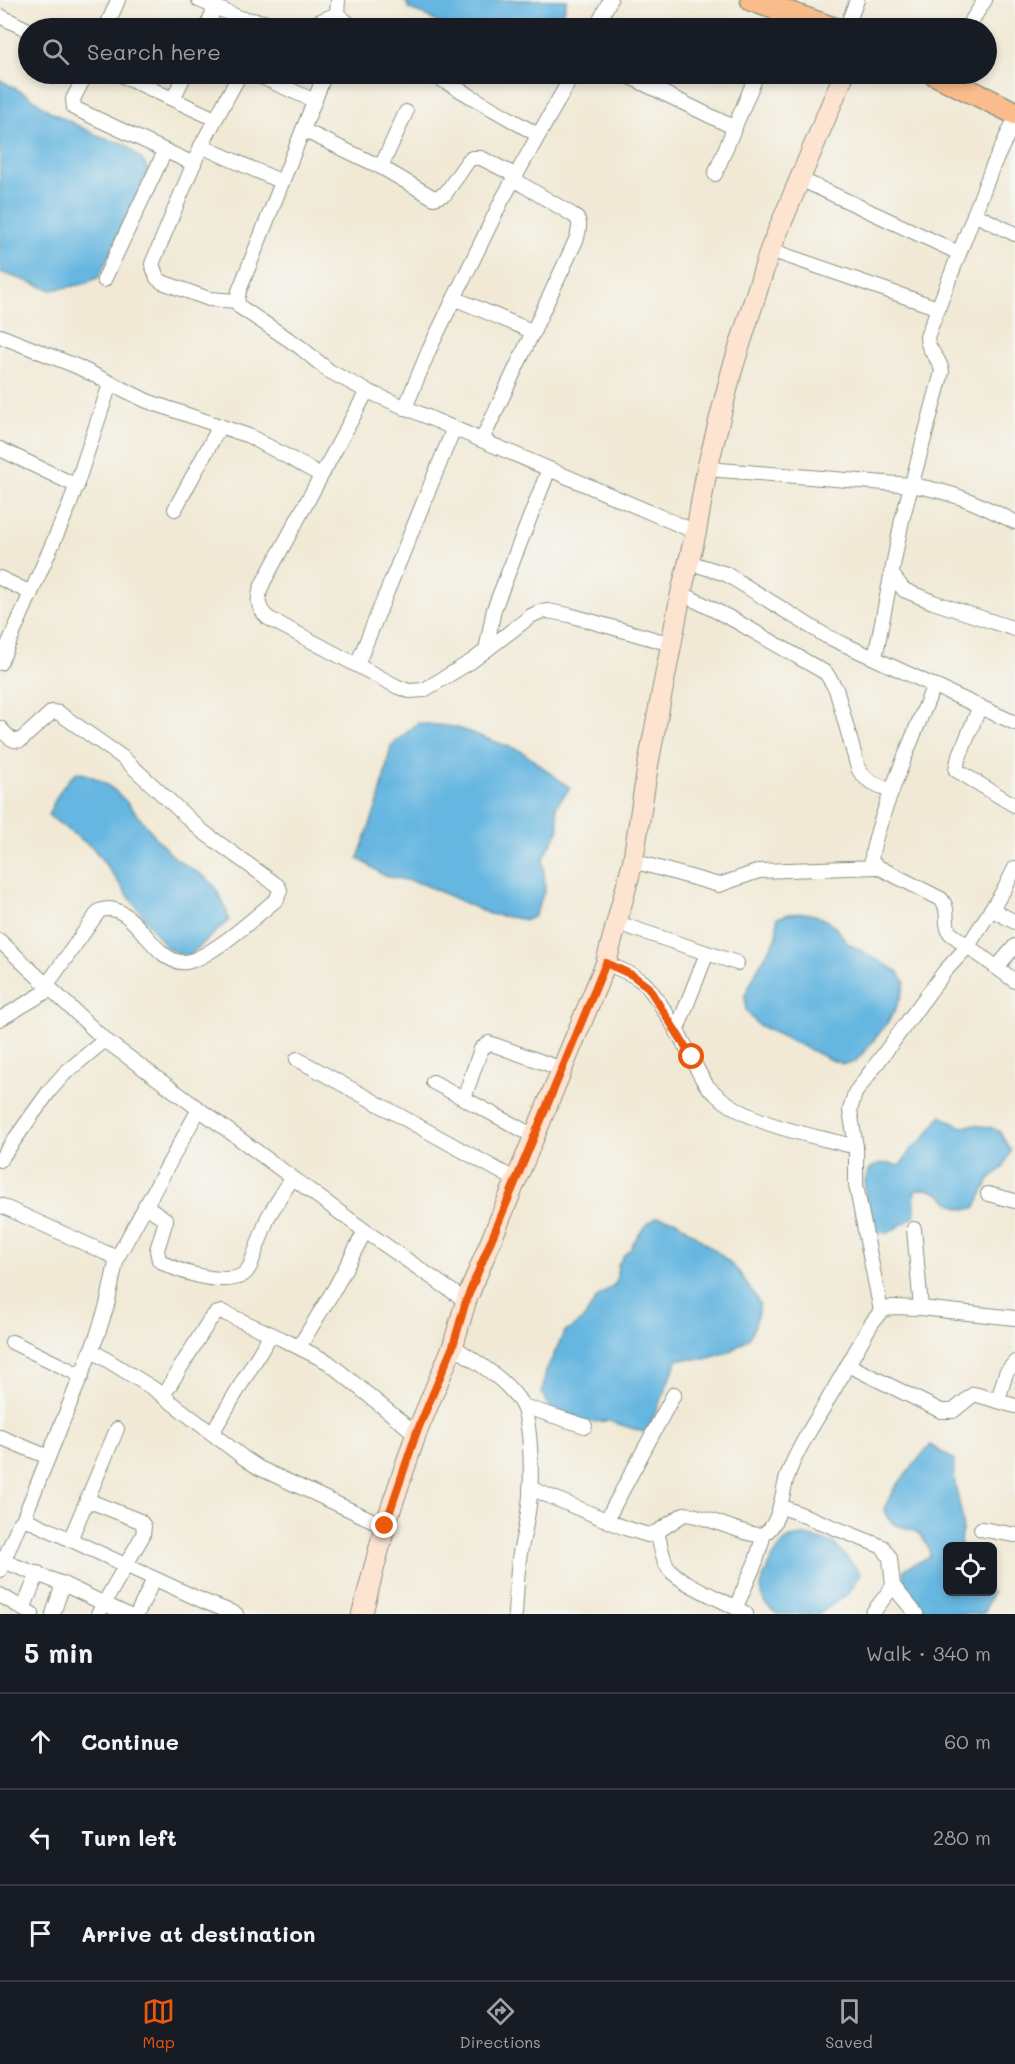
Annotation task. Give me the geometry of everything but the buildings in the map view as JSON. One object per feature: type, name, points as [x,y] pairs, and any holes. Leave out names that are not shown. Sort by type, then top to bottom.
[{"type":"main road","points":[[753,0],[777,18]]},
{"type":"main road","points":[[960,84],[1015,112]]},
{"type":"street","points":[[110,18],[118,0]]},
{"type":"street","points":[[199,0],[240,18]]},
{"type":"street","points":[[601,18],[610,0]]},
{"type":"street","points":[[850,18],[857,0]]},
{"type":"street","points":[[974,18],[986,0]]},
{"type":"street","points":[[327,18],[338,7]]},
{"type":"street","points":[[210,18],[215,8]]},
{"type":"street","points":[[0,16],[18,25]]},
{"type":"street","points":[[81,84],[74,99],[74,108],[194,164]]},
{"type":"street","points":[[141,84],[215,119]]},
{"type":"street","points":[[173,99],[180,84]]},
{"type":"street","points":[[234,84],[201,146],[152,264],[153,270],[162,282],[198,296],[237,301]]},
{"type":"street","points":[[277,84],[315,101]]},
{"type":"street","points":[[321,84],[238,291],[237,301],[244,311],[300,347],[329,371],[367,391],[696,532]]},
{"type":"street","points":[[449,84],[538,135]]},
{"type":"street","points":[[405,408],[422,365],[514,177],[567,84]]},
{"type":"street","points":[[645,84],[735,128]]},
{"type":"street","points":[[715,174],[754,84]]},
{"type":"street","points":[[362,1614],[385,1526],[416,1434],[453,1346],[466,1301],[606,963],[633,861],[648,765],[681,593],[696,532],[707,470],[732,370],[770,250],[840,84]]},
{"type":"street","points":[[381,167],[406,112]]},
{"type":"street","points":[[874,658],[898,534],[942,372],[940,362],[927,343],[929,330],[992,168],[1015,119]]},
{"type":"street","points":[[303,130],[381,167],[434,198],[445,194],[472,158],[481,158],[578,219],[580,224],[577,238],[515,372],[496,406],[482,440]]},
{"type":"street","points":[[201,146],[282,182]]},
{"type":"street","points":[[104,280],[165,151]]},
{"type":"street","points":[[800,179],[959,253]]},
{"type":"street","points":[[974,214],[1015,234]]},
{"type":"street","points":[[770,250],[938,308]]},
{"type":"street","points":[[456,299],[534,332]]},
{"type":"street","points":[[0,336],[76,366],[147,401],[249,436],[321,475]]},
{"type":"street","points":[[0,663],[77,486],[110,384]]},
{"type":"street","points":[[367,391],[263,583],[258,599],[259,607],[268,618],[398,687],[416,692],[424,690],[443,678],[539,612],[548,611],[569,615],[671,644]]},
{"type":"street","points":[[175,509],[220,426]]},
{"type":"street","points":[[357,665],[454,429]]},
{"type":"street","points":[[0,450],[77,486]]},
{"type":"street","points":[[486,650],[494,609],[549,469]]},
{"type":"street","points":[[707,470],[940,489],[968,498],[1015,522]]},
{"type":"street","points":[[688,562],[726,574],[826,636],[1015,723]]},
{"type":"street","points":[[891,573],[904,590],[1015,629]]},
{"type":"street","points":[[0,578],[31,593]]},
{"type":"street","points":[[681,593],[734,620],[826,673],[836,689],[862,776],[892,791]]},
{"type":"street","points":[[934,685],[892,791],[872,849],[872,863],[941,899],[947,910],[947,929],[950,933],[1015,981]]},
{"type":"street","points":[[980,706],[956,770],[1015,806]]},
{"type":"street","points":[[0,728],[10,738],[18,741],[51,712],[59,713],[117,753],[202,831],[280,890],[277,899],[226,939],[210,950],[183,963],[174,961],[164,954],[126,915],[107,908],[99,911],[48,988],[0,1019]]},
{"type":"street","points":[[1015,789],[1013,798],[1015,806]]},
{"type":"street","points":[[633,861],[719,885],[759,871],[878,867]]},
{"type":"street","points":[[881,1311],[856,1185],[855,1147],[850,1110],[855,1093],[939,979],[968,946],[1015,868]]},
{"type":"street","points":[[991,909],[1015,922]]},
{"type":"street","points":[[617,923],[737,963]]},
{"type":"street","points":[[0,941],[105,1040],[365,1231],[466,1301]]},
{"type":"street","points":[[997,968],[1015,946]]},
{"type":"street","points":[[676,1032],[707,953]]},
{"type":"street","points":[[606,963],[642,981],[648,987],[702,1080],[740,1112],[776,1126],[855,1147]]},
{"type":"street","points":[[0,1160],[50,1090],[65,1073],[105,1040]]},
{"type":"street","points":[[464,1098],[482,1049],[489,1043],[562,1069]]},
{"type":"street","points":[[297,1059],[516,1179]]},
{"type":"street","points":[[434,1082],[534,1136]]},
{"type":"street","points":[[126,1614],[101,1609],[63,1584],[38,1574],[1,1564],[23,1520],[82,1376],[107,1305],[117,1258],[199,1109]]},
{"type":"street","points":[[145,1205],[166,1220],[157,1250],[159,1260],[195,1275],[232,1278],[246,1273],[268,1216],[292,1178]]},
{"type":"street","points":[[988,1194],[1015,1201]]},
{"type":"street","points":[[0,1205],[117,1258]]},
{"type":"street","points":[[914,1229],[921,1308]]},
{"type":"street","points":[[299,1347],[365,1231]]},
{"type":"street","points":[[530,1488],[638,1533],[648,1535],[657,1532],[684,1514],[703,1516],[748,1533],[764,1534],[769,1530],[780,1506],[787,1476],[797,1453],[871,1324],[881,1311],[892,1307],[921,1308],[1015,1316]]},
{"type":"street","points":[[163,1396],[215,1314],[222,1312],[328,1362],[416,1434]]},
{"type":"street","points":[[212,1433],[271,1334]]},
{"type":"street","points":[[12,1342],[82,1376]]},
{"type":"street","points":[[453,1346],[499,1379],[523,1406],[529,1430],[530,1502],[520,1558],[514,1614]]},
{"type":"street","points":[[91,1350],[136,1376],[259,1468],[385,1526]]},
{"type":"street","points":[[998,1400],[1006,1373],[1015,1362]]},
{"type":"street","points":[[848,1365],[941,1411],[953,1411],[974,1394],[1015,1406]]},
{"type":"street","points":[[607,1519],[674,1394]]},
{"type":"street","points":[[523,1406],[585,1426]]},
{"type":"street","points":[[70,1540],[117,1429]]},
{"type":"street","points":[[0,1437],[48,1457]]},
{"type":"street","points":[[87,1500],[140,1521],[144,1526],[143,1535],[101,1609]]},
{"type":"street","points":[[780,1506],[883,1547],[890,1558],[893,1586],[916,1614]]},
{"type":"street","points":[[23,1520],[36,1523],[125,1566],[236,1614]]},
{"type":"street","points":[[981,1529],[1015,1535]]},
{"type":"street","points":[[657,1532],[666,1565],[675,1575],[741,1611],[764,1534]]},
{"type":"street","points":[[0,1595],[27,1612],[38,1574]]},
{"type":"street","points":[[137,1614],[154,1579]]},
{"type":"street","points":[[52,1614],[63,1584]]},
{"type":"street","points":[[872,1614],[893,1586]]},
{"type":"water","points":[[405,0],[567,0],[562,18],[430,18],[409,9]]},
{"type":"water","points":[[0,80],[29,96],[51,112],[102,138],[125,144],[142,160],[148,170],[99,277],[84,284],[52,290],[0,272]]},
{"type":"water","points":[[418,723],[455,727],[521,751],[570,788],[556,806],[559,829],[543,859],[545,889],[535,916],[527,920],[489,914],[423,884],[383,875],[358,858],[379,800],[391,746]]},
{"type":"water","points":[[77,772],[93,777],[120,795],[173,856],[205,877],[214,886],[229,920],[190,955],[179,954],[166,947],[94,849],[48,815],[63,786]]},
{"type":"water","points":[[803,913],[828,921],[847,943],[897,971],[905,982],[892,1015],[855,1062],[843,1064],[831,1060],[758,1025],[746,1011],[745,995],[777,937],[777,918]]},
{"type":"water","points":[[941,1116],[961,1127],[972,1125],[999,1131],[1011,1151],[1003,1168],[990,1178],[975,1208],[955,1206],[942,1195],[926,1189],[915,1190],[914,1217],[888,1233],[876,1232],[865,1196],[867,1173],[873,1166],[884,1163],[900,1166],[911,1149],[921,1142]]},
{"type":"water","points":[[657,1217],[675,1220],[721,1255],[739,1272],[760,1304],[749,1338],[731,1351],[706,1359],[678,1359],[654,1416],[648,1428],[643,1432],[609,1421],[591,1422],[575,1418],[548,1407],[542,1393],[546,1371],[564,1333],[583,1320],[597,1298],[616,1283],[618,1265],[624,1255],[631,1249],[645,1226]]},
{"type":"water","points":[[930,1445],[954,1460],[955,1482],[963,1520],[961,1542],[943,1542],[943,1596],[991,1596],[982,1614],[928,1614],[906,1592],[903,1571],[930,1555],[920,1535],[893,1524],[888,1518],[884,1509],[894,1489]]},
{"type":"water","points":[[805,1536],[834,1543],[860,1573],[849,1593],[819,1614],[777,1614],[764,1601],[761,1591],[764,1578],[780,1546],[791,1538]]},
{"type":"route","points":[[385,1526],[416,1434],[453,1346],[466,1301],[606,963],[632,975],[648,987],[692,1057]]}]
